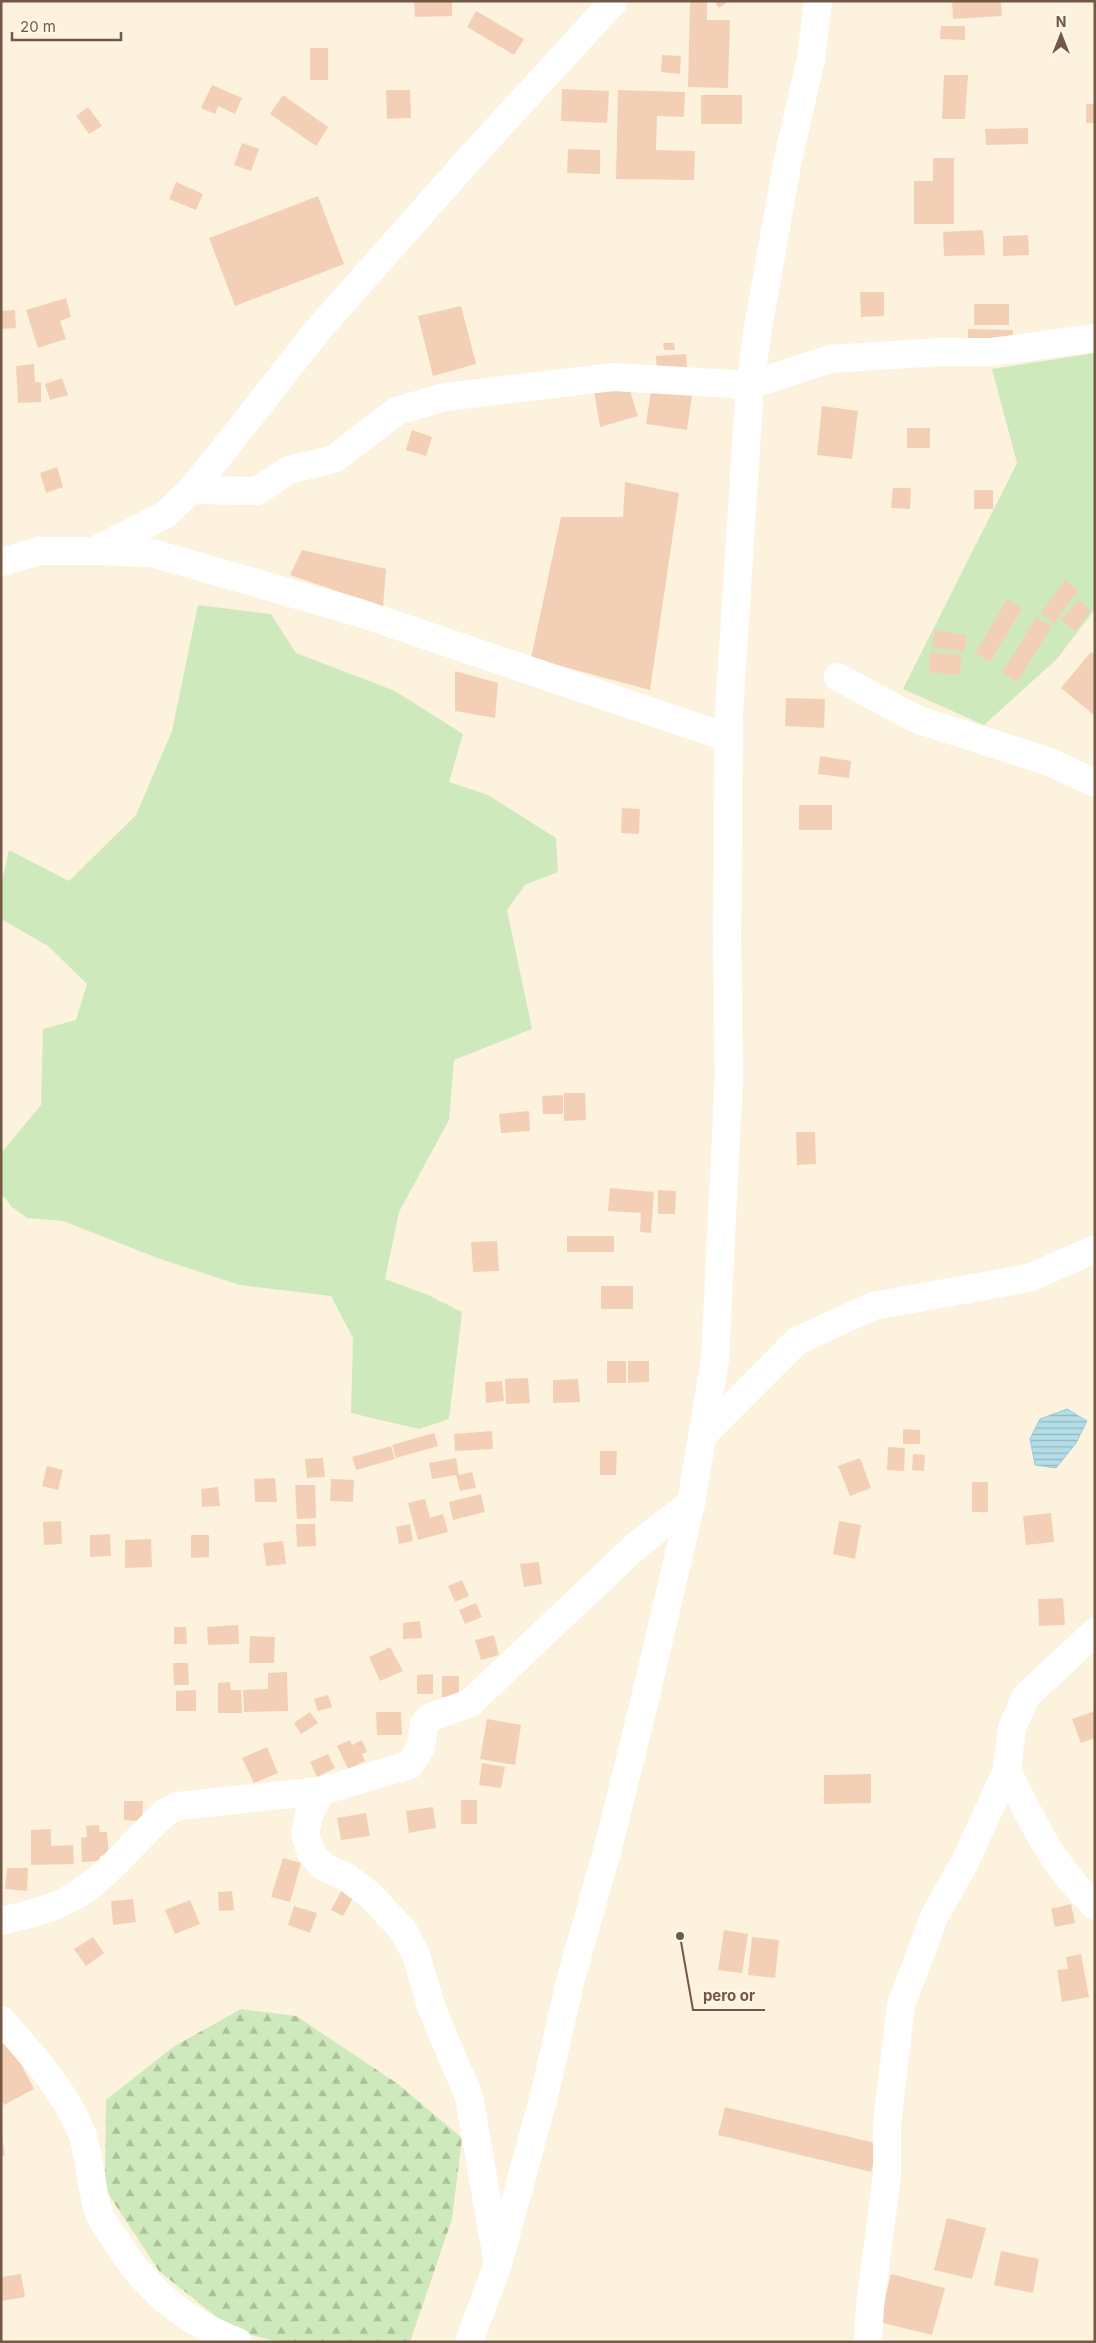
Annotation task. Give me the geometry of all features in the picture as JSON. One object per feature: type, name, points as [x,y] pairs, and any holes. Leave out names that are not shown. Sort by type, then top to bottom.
[{"type":"street","points":[[94,551],[165,515],[190,490],[317,331],[465,164],[614,1]]},
{"type":"street","points":[[469,2342],[498,2264],[545,2092],[571,1978],[608,1848],[691,1503],[715,1360],[727,1140],[729,738],[750,385],[758,328],[788,159],[811,59],[818,1]]},
{"type":"street","points":[[190,490],[257,491],[289,470],[334,459],[398,411],[445,397],[613,377],[750,385],[830,359],[940,352],[991,352],[1095,338]]},
{"type":"street","points":[[1,562],[39,551],[152,553],[360,613],[729,738]]},
{"type":"street","points":[[838,677],[916,719],[1046,761],[1095,783]]},
{"type":"street","points":[[703,1435],[796,1341],[873,1306],[1029,1278],[1095,1250]]},
{"type":"street","points":[[1,1921],[56,1905],[75,1896],[95,1881],[166,1812],[178,1806],[321,1790],[410,1765],[419,1752],[424,1725],[429,1718],[470,1703],[636,1546],[691,1503]]},
{"type":"street","points":[[868,2342],[870,2306],[887,2175],[887,2124],[902,2005],[934,1915],[965,1862],[1007,1770],[1012,1728],[1026,1696],[1095,1632]]},
{"type":"street","points":[[1007,1770],[1040,1837],[1075,1887],[1095,1906]]},
{"type":"street","points":[[321,1790],[309,1814],[306,1834],[311,1854],[324,1867],[346,1878],[370,1895],[403,1930],[416,1955],[432,2009],[469,2097],[498,2264]]},
{"type":"street","points":[[1,2020],[18,2039],[71,2110],[82,2134],[99,2214],[130,2265],[172,2307],[223,2336],[238,2342]]},
{"type":"green space","points":[[1095,353],[1095,609],[1057,659],[984,725],[903,689],[1017,463],[992,369]]},
{"type":"green space","points":[[198,605],[271,614],[296,653],[395,691],[463,734],[449,782],[488,795],[556,838],[558,872],[525,885],[507,910],[532,1029],[454,1060],[449,1120],[399,1212],[385,1279],[428,1295],[462,1312],[449,1419],[419,1429],[351,1413],[353,1338],[331,1296],[240,1285],[160,1259],[63,1221],[27,1218],[12,1207],[1,1193],[1,1153],[41,1105],[43,1029],[76,1020],[87,984],[48,946],[1,919],[1,885],[9,850],[69,881],[136,815],[172,731]]},
{"type":"green space","points":[[241,2009],[296,2016],[398,2084],[462,2138],[452,2219],[410,2342],[279,2342],[233,2330],[159,2271],[105,2189],[106,2100],[173,2047]]},
{"type":"water","points":[[1067,1409],[1087,1421],[1076,1443],[1056,1468],[1035,1465],[1030,1439],[1040,1419]]},
{"type":"building","points":[[414,1],[452,1],[452,16],[415,17]]},
{"type":"building","points":[[690,1],[707,1],[707,20],[730,20],[728,88],[688,87]]},
{"type":"building","points":[[714,1],[729,1],[719,8]]},
{"type":"building","points":[[952,1],[1001,1],[1002,16],[953,19]]},
{"type":"building","points":[[476,11],[524,39],[514,55],[467,27]]},
{"type":"building","points":[[941,26],[965,26],[965,40],[940,39]]},
{"type":"building","points":[[310,48],[328,48],[328,80],[310,80]]},
{"type":"building","points":[[662,55],[681,56],[680,74],[661,72]]},
{"type":"building","points":[[944,75],[968,75],[965,119],[942,119]]},
{"type":"building","points":[[212,85],[242,98],[235,114],[218,106],[215,114],[201,108]]},
{"type":"building","points":[[562,89],[609,91],[607,123],[561,121]]},
{"type":"building","points":[[386,90],[410,90],[411,118],[387,119]]},
{"type":"building","points":[[618,90],[685,92],[684,117],[657,116],[656,150],[695,151],[694,180],[616,179]]},
{"type":"building","points":[[283,95],[328,127],[316,146],[270,114]]},
{"type":"building","points":[[701,95],[742,95],[742,124],[701,124]]},
{"type":"building","points":[[1086,104],[1095,104],[1095,123],[1086,123]]},
{"type":"building","points":[[88,107],[102,126],[89,134],[76,116]]},
{"type":"building","points":[[1028,128],[1028,144],[986,145],[985,129]]},
{"type":"building","points":[[242,143],[259,149],[251,171],[234,165]]},
{"type":"building","points":[[568,149],[600,150],[600,174],[567,173]]},
{"type":"building","points":[[933,158],[954,158],[954,224],[914,224],[914,181],[933,181]]},
{"type":"building","points":[[176,182],[203,194],[196,210],[169,199]]},
{"type":"building","points":[[318,196],[344,264],[235,306],[209,238]]},
{"type":"building","points":[[983,230],[985,255],[944,256],[943,232]]},
{"type":"building","points":[[1028,235],[1029,255],[1003,256],[1003,236]]},
{"type":"building","points":[[860,292],[884,292],[884,316],[861,317]]},
{"type":"building","points":[[66,298],[71,317],[60,321],[66,339],[38,348],[26,310]]},
{"type":"building","points":[[974,304],[1009,304],[1009,325],[974,325]]},
{"type":"building","points":[[461,306],[476,364],[433,376],[418,316]]},
{"type":"building","points":[[15,310],[16,328],[1,329],[1,311]]},
{"type":"building","points":[[968,329],[1013,330],[1012,346],[968,345]]},
{"type":"building","points":[[663,343],[674,343],[675,350],[664,350]]},
{"type":"building","points":[[686,354],[687,368],[657,370],[656,356]]},
{"type":"building","points":[[34,364],[35,382],[41,382],[41,402],[18,403],[16,366]]},
{"type":"building","points":[[62,378],[68,395],[50,400],[45,384]]},
{"type":"building","points":[[651,390],[692,395],[687,430],[646,424]]},
{"type":"building","points":[[594,391],[630,391],[638,416],[600,427]]},
{"type":"building","points":[[822,406],[858,411],[852,459],[817,455]]},
{"type":"building","points":[[907,428],[930,428],[930,448],[907,448]]},
{"type":"building","points":[[412,430],[432,437],[426,456],[406,450]]},
{"type":"building","points":[[57,467],[63,487],[46,493],[40,473]]},
{"type":"building","points":[[625,482],[679,493],[650,690],[531,658],[561,517],[623,517]]},
{"type":"building","points":[[893,488],[911,488],[910,509],[891,508]]},
{"type":"building","points":[[974,490],[993,490],[993,509],[974,509]]},
{"type":"building","points":[[302,550],[386,569],[383,607],[290,575]]},
{"type":"building","points":[[1065,580],[1078,590],[1054,623],[1041,613]]},
{"type":"building","points":[[1007,599],[1022,608],[990,662],[975,653]]},
{"type":"building","points":[[1078,600],[1091,610],[1075,631],[1061,620]]},
{"type":"building","points":[[1036,617],[1052,626],[1017,682],[1002,673]]},
{"type":"building","points":[[935,630],[967,635],[964,652],[932,647]]},
{"type":"building","points":[[930,652],[962,655],[960,675],[929,672]]},
{"type":"building","points":[[1091,652],[1095,654],[1095,716],[1061,688]]},
{"type":"building","points":[[455,671],[498,683],[495,718],[455,711]]},
{"type":"building","points":[[786,698],[825,699],[824,728],[785,726]]},
{"type":"building","points":[[820,756],[851,761],[849,778],[818,774]]},
{"type":"building","points":[[799,805],[832,805],[832,830],[799,830]]},
{"type":"building","points":[[622,808],[640,809],[639,834],[621,833]]},
{"type":"building","points":[[564,1093],[585,1093],[586,1120],[564,1121]]},
{"type":"building","points":[[563,1095],[563,1114],[543,1114],[542,1096]]},
{"type":"building","points":[[529,1111],[530,1131],[501,1133],[499,1114]]},
{"type":"building","points":[[796,1132],[815,1132],[816,1164],[797,1165]]},
{"type":"building","points":[[610,1188],[654,1192],[651,1233],[640,1232],[641,1213],[608,1211]]},
{"type":"building","points":[[658,1190],[676,1191],[675,1214],[658,1214]]},
{"type":"building","points":[[567,1236],[614,1236],[614,1252],[567,1252]]},
{"type":"building","points":[[497,1241],[499,1271],[473,1272],[471,1242]]},
{"type":"building","points":[[601,1286],[633,1286],[633,1309],[601,1309]]},
{"type":"building","points":[[607,1361],[626,1361],[626,1383],[607,1383]]},
{"type":"building","points":[[628,1361],[649,1361],[649,1382],[628,1383]]},
{"type":"building","points":[[528,1378],[530,1403],[506,1404],[505,1379]]},
{"type":"building","points":[[578,1379],[580,1402],[553,1403],[553,1380]]},
{"type":"building","points":[[502,1381],[504,1401],[486,1403],[485,1382]]},
{"type":"building","points":[[903,1429],[920,1430],[920,1444],[903,1444]]},
{"type":"building","points":[[492,1431],[493,1449],[455,1451],[454,1434]]},
{"type":"building","points":[[434,1433],[438,1446],[396,1458],[392,1445]]},
{"type":"building","points":[[391,1446],[395,1459],[356,1470],[352,1457]]},
{"type":"building","points":[[888,1447],[905,1448],[904,1471],[887,1470]]},
{"type":"building","points":[[600,1451],[617,1451],[616,1475],[600,1475]]},
{"type":"building","points":[[913,1454],[925,1455],[924,1471],[912,1470]]},
{"type":"building","points":[[323,1458],[325,1477],[307,1478],[305,1459]]},
{"type":"building","points":[[456,1458],[459,1475],[472,1472],[476,1488],[460,1491],[456,1475],[432,1479],[429,1463]]},
{"type":"building","points":[[860,1458],[871,1488],[850,1496],[838,1466]]},
{"type":"building","points":[[47,1466],[63,1470],[58,1490],[42,1486]]},
{"type":"building","points":[[275,1478],[277,1502],[255,1502],[254,1479]]},
{"type":"building","points":[[331,1479],[354,1480],[353,1502],[330,1501]]},
{"type":"building","points":[[972,1482],[988,1482],[988,1512],[972,1512]]},
{"type":"building","points":[[295,1485],[315,1485],[316,1518],[297,1519]]},
{"type":"building","points":[[218,1487],[220,1506],[202,1507],[201,1489]]},
{"type":"building","points":[[481,1494],[485,1512],[453,1520],[449,1502]]},
{"type":"building","points":[[425,1499],[430,1518],[443,1514],[448,1532],[418,1540],[408,1503]]},
{"type":"building","points":[[1051,1513],[1054,1542],[1026,1545],[1023,1516]]},
{"type":"building","points":[[61,1521],[62,1544],[44,1545],[43,1522]]},
{"type":"building","points":[[839,1521],[861,1525],[855,1559],[833,1554]]},
{"type":"building","points":[[296,1524],[315,1524],[316,1546],[297,1547]]},
{"type":"building","points":[[410,1524],[413,1541],[399,1544],[396,1527]]},
{"type":"building","points":[[110,1534],[111,1556],[90,1557],[90,1535]]},
{"type":"building","points":[[191,1535],[209,1535],[209,1557],[191,1558]]},
{"type":"building","points":[[151,1539],[152,1567],[125,1568],[125,1540]]},
{"type":"building","points":[[283,1541],[286,1564],[266,1566],[263,1543]]},
{"type":"building","points":[[539,1562],[542,1584],[524,1587],[520,1564]]},
{"type":"building","points":[[462,1580],[469,1596],[455,1602],[448,1586]]},
{"type":"building","points":[[1063,1598],[1065,1625],[1039,1626],[1038,1599]]},
{"type":"building","points":[[476,1603],[482,1617],[465,1624],[459,1610]]},
{"type":"building","points":[[420,1621],[422,1638],[403,1639],[403,1623]]},
{"type":"building","points":[[238,1625],[239,1644],[208,1645],[207,1627]]},
{"type":"building","points":[[174,1627],[186,1627],[187,1644],[174,1644]]},
{"type":"building","points":[[494,1635],[499,1655],[481,1660],[475,1640]]},
{"type":"building","points":[[250,1636],[275,1637],[274,1663],[249,1663]]},
{"type":"building","points":[[390,1647],[403,1671],[380,1681],[369,1657]]},
{"type":"building","points":[[173,1663],[188,1663],[189,1685],[174,1685]]},
{"type":"building","points":[[287,1672],[288,1711],[244,1712],[243,1690],[268,1689],[268,1673]]},
{"type":"building","points":[[433,1674],[433,1694],[417,1694],[417,1675]]},
{"type":"building","points":[[442,1676],[459,1676],[459,1697],[442,1697]]},
{"type":"building","points":[[230,1682],[231,1690],[241,1690],[242,1713],[218,1713],[218,1683]]},
{"type":"building","points":[[196,1690],[196,1711],[176,1711],[176,1691]]},
{"type":"building","points":[[328,1695],[332,1707],[318,1711],[314,1699]]},
{"type":"building","points":[[1095,1711],[1095,1738],[1081,1743],[1072,1719]]},
{"type":"building","points":[[310,1712],[318,1723],[301,1734],[294,1723]]},
{"type":"building","points":[[376,1712],[401,1712],[402,1735],[377,1735]]},
{"type":"building","points":[[487,1719],[521,1725],[515,1765],[480,1759]]},
{"type":"building","points":[[350,1740],[352,1745],[362,1740],[367,1752],[362,1754],[365,1761],[348,1769],[337,1746]]},
{"type":"building","points":[[267,1747],[278,1773],[254,1783],[242,1758]]},
{"type":"building","points":[[328,1754],[335,1768],[317,1777],[310,1762]]},
{"type":"building","points":[[482,1763],[505,1767],[501,1788],[479,1785]]},
{"type":"building","points":[[871,1774],[871,1803],[824,1804],[824,1775]]},
{"type":"building","points":[[461,1800],[477,1800],[477,1824],[461,1824]]},
{"type":"building","points":[[124,1801],[143,1801],[142,1821],[124,1820]]},
{"type":"building","points":[[433,1807],[436,1828],[409,1833],[406,1811]]},
{"type":"building","points":[[366,1813],[370,1836],[341,1840],[337,1818]]},
{"type":"building","points":[[99,1825],[100,1832],[107,1832],[109,1856],[100,1856],[100,1861],[82,1862],[81,1838],[87,1837],[86,1826]]},
{"type":"building","points":[[51,1829],[51,1846],[73,1845],[74,1864],[31,1865],[31,1830]]},
{"type":"building","points":[[283,1858],[301,1863],[290,1902],[271,1897]]},
{"type":"building","points":[[7,1868],[28,1868],[27,1891],[5,1889]]},
{"type":"building","points":[[345,1884],[357,1891],[343,1916],[331,1910]]},
{"type":"building","points":[[232,1891],[234,1910],[219,1911],[218,1892]]},
{"type":"building","points":[[133,1899],[136,1922],[113,1925],[111,1901]]},
{"type":"building","points":[[190,1900],[200,1924],[175,1934],[165,1910]]},
{"type":"building","points":[[1071,1904],[1075,1923],[1055,1927],[1051,1909]]},
{"type":"building","points":[[294,1906],[317,1913],[310,1933],[288,1925]]},
{"type":"building","points":[[724,1930],[748,1934],[742,1973],[718,1970]]},
{"type":"building","points":[[93,1937],[104,1953],[86,1966],[74,1949]]},
{"type":"building","points":[[752,1937],[779,1940],[775,1978],[748,1975]]},
{"type":"building","points":[[1081,1954],[1089,1997],[1062,2002],[1057,1970],[1068,1969],[1066,1957]]},
{"type":"building","points":[[9,2041],[34,2089],[4,2105],[1,2100],[1,2045]]},
{"type":"building","points":[[725,2107],[879,2144],[871,2172],[718,2135]]},
{"type":"building","points":[[1,2132],[5,2155],[1,2156]]},
{"type":"building","points":[[947,2218],[986,2228],[972,2279],[934,2270]]},
{"type":"building","points":[[1001,2251],[1039,2259],[1033,2293],[994,2285]]},
{"type":"building","points":[[21,2274],[25,2297],[1,2301],[1,2277]]},
{"type":"building","points":[[891,2274],[945,2288],[932,2335],[879,2322]]},
{"type":"place","name":"pero or","points":[[680,1936]]}]
